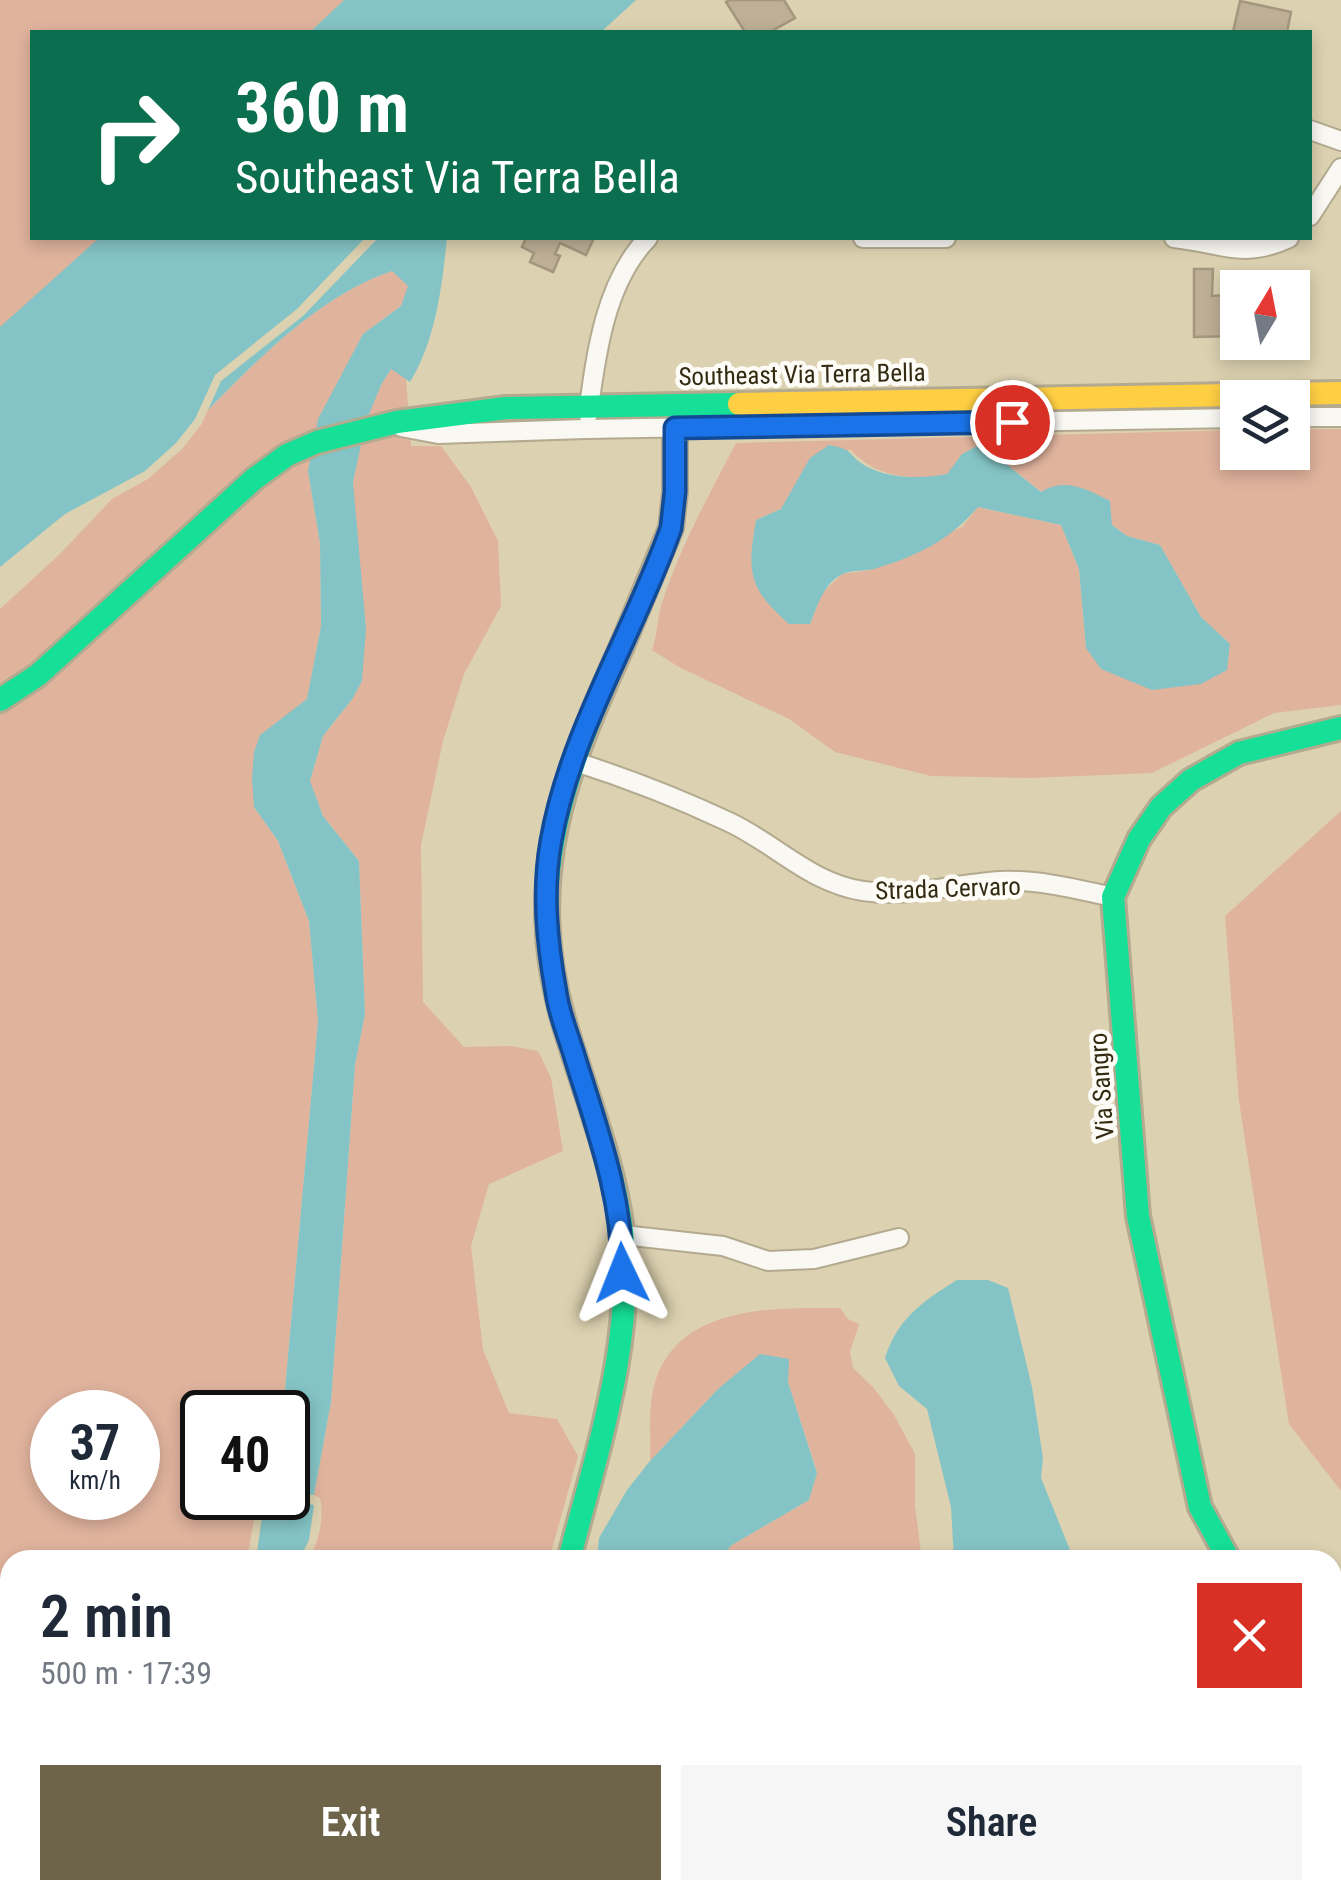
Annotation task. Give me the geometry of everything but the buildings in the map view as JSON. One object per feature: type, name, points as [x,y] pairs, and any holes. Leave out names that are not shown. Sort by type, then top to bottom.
[{"type":"street","points":[[1312,131],[1341,141]]},
{"type":"street","points":[[1312,213],[1341,168]]},
{"type":"street","points":[[587,417],[610,302],[621,274],[646,240]]},
{"type":"street","points":[[1184,240],[1242,251],[1258,250],[1284,240]]},
{"type":"street","name":"Southeast Via Terra Bella","points":[[587,417],[1341,393]]},
{"type":"street","name":"Southeast Via Terra Bella","points":[[0,700],[38,675],[254,479],[289,454],[328,437],[386,424],[506,408],[675,428],[1220,418]]},
{"type":"street","points":[[1310,418],[1341,417]]},
{"type":"street","points":[[571,1550],[613,1377],[622,1311],[622,1235],[614,1188],[556,998],[548,943],[546,889],[550,843],[573,761],[671,528],[675,428]]},
{"type":"street","name":"Via Sangro","points":[[1224,1550],[1200,1506],[1146,1264],[1138,1216],[1113,897],[1139,839],[1161,807],[1191,780],[1239,753],[1341,728]]},
{"type":"street","name":"Strada Cervaro","points":[[573,761],[627,778],[732,823],[823,881],[866,892],[929,890],[1004,881],[1080,889],[1113,897]]},
{"type":"street","points":[[622,1235],[723,1246],[768,1260],[814,1260],[899,1238]]},
{"type":"shaded area","points":[[0,0],[432,0],[401,30],[30,30],[30,240],[189,240],[0,426]]},
{"type":"shaded area","points":[[392,271],[409,286],[401,306],[363,334],[308,471],[320,543],[321,626],[307,700],[254,752],[254,807],[278,841],[309,921],[318,1021],[285,1390],[180,1390],[180,1520],[254,1520],[249,1550],[0,1550],[0,609],[112,499],[148,479],[182,449],[208,410],[270,349],[341,295]]},
{"type":"shaded area","points":[[392,368],[406,379],[411,446],[441,446],[471,487],[498,541],[501,606],[464,674],[443,741],[421,845],[423,1002],[464,1047],[511,1046],[538,1051],[551,1078],[563,1151],[489,1184],[471,1246],[483,1350],[509,1413],[557,1419],[578,1456],[552,1550],[313,1550],[321,1522],[320,1498],[314,1495],[331,1402],[355,1065],[365,1014],[359,861],[323,816],[310,782],[323,736],[353,698],[353,482],[366,421]]},
{"type":"shaded area","points":[[1310,429],[1341,429],[1341,705],[1274,713],[1152,773],[1031,778],[931,776],[835,752],[789,719],[679,667],[652,650],[660,608],[677,562],[736,443],[1220,430],[1220,470],[1310,470]],"holes":[[[981,445],[1042,492],[1127,536],[1160,545],[1201,617],[1230,644],[1086,648],[1079,569],[1061,525],[978,507],[962,527],[870,570],[842,574],[822,593],[810,624],[756,520],[781,509],[850,449],[882,471],[920,477],[947,475],[962,454]]]},
{"type":"shaded area","points":[[1341,811],[1341,1491],[1289,1424],[1239,1101],[1225,916]]},
{"type":"shaded area","points":[[840,1308],[848,1319],[859,1324],[850,1352],[853,1368],[894,1415],[915,1454],[915,1506],[921,1550],[727,1550],[809,1500],[817,1472],[788,1382],[718,1389],[650,1461],[654,1386],[670,1352],[711,1323],[735,1315]]},
{"type":"water","points":[[344,0],[636,0],[603,30],[312,30]]},
{"type":"water","points":[[97,240],[363,240],[297,309],[215,375],[195,419],[145,471],[65,514],[0,567],[0,327]]},
{"type":"water","points":[[376,240],[447,240],[436,312],[419,366],[410,382],[391,369],[366,422],[353,482],[366,629],[362,681],[323,736],[310,781],[323,816],[359,861],[365,1014],[355,1065],[331,1402],[314,1495],[310,1495],[310,1390],[285,1390],[318,1021],[309,921],[278,841],[254,807],[254,752],[260,735],[307,699],[321,626],[320,543],[308,471],[318,419],[363,334],[401,306],[408,286],[392,271],[341,295],[270,349],[208,410],[221,381],[303,316]]},
{"type":"water","points":[[981,444],[1041,492],[1067,485],[1110,501],[1112,525],[1127,536],[1160,545],[1201,617],[1230,644],[1227,670],[1201,684],[1152,690],[1101,669],[1086,648],[1079,569],[1061,525],[978,507],[956,529],[918,553],[836,578],[822,596],[810,624],[789,624],[765,600],[752,566],[756,520],[781,509],[810,458],[829,445],[847,450],[864,465],[883,473],[927,477],[947,474],[962,454]]},
{"type":"water","points":[[957,1280],[988,1280],[1008,1288],[1032,1387],[1043,1458],[1041,1478],[1070,1550],[953,1550],[951,1507],[927,1409],[899,1386],[885,1358],[904,1322]]},
{"type":"water","points":[[760,1354],[789,1359],[788,1382],[817,1473],[809,1500],[727,1550],[598,1550],[599,1538],[627,1490],[718,1389]]},
{"type":"water","points":[[310,1504],[314,1505],[304,1550],[257,1550],[262,1520],[310,1520]]},
{"type":"traffic: fast","points":[[0,700],[38,675],[254,479],[287,455],[317,442],[397,422],[506,408],[739,404]]},
{"type":"traffic: fast","points":[[572,1550],[618,1356],[625,1273],[612,1177],[563,1019],[552,968],[547,919],[549,873],[567,783],[622,646]]},
{"type":"traffic: fast","points":[[1224,1550],[1200,1507],[1138,1216],[1113,897],[1139,839],[1161,807],[1191,780],[1239,753],[1341,728]]},
{"type":"traffic: slow","points":[[739,404],[1341,393]]},
{"type":"traffic: slow","points":[[622,646],[671,528],[675,429]]},
{"type":"route","points":[[622,1273],[622,1235],[614,1188],[556,998],[546,889],[550,843],[560,798],[671,528],[675,428],[1012,422]]}]
